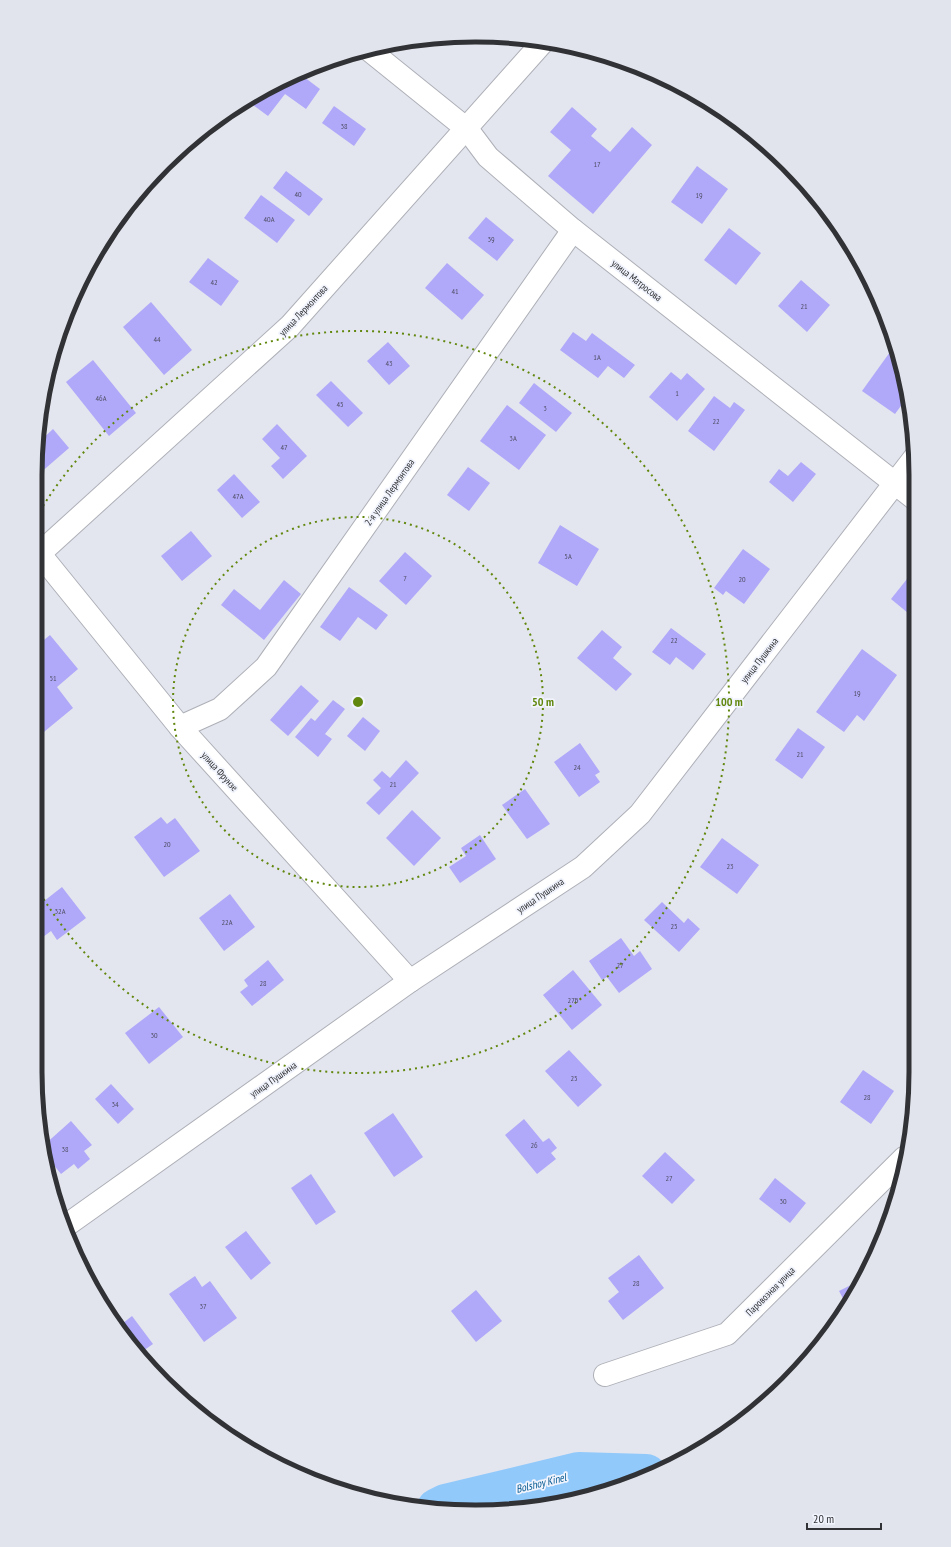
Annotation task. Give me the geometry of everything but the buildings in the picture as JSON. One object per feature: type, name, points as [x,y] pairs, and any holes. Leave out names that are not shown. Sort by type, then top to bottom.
[{"type":"street","name":"улица Лермонтова","points":[[42,551],[290,326],[539,47]]},
{"type":"street","name":"улица Матросова","points":[[373,54],[467,129],[488,157],[573,230],[909,494]]},
{"type":"street","name":"2-я улица Лермонтова","points":[[180,728],[220,709],[266,667],[573,230]]},
{"type":"street","name":"улица Пушкина","points":[[70,1223],[410,981],[583,867],[640,814],[909,465]]},
{"type":"street","name":"улица Фрунзе","points":[[42,558],[180,728],[410,981]]},
{"type":"street","name":"Паровозная улица","points":[[605,1375],[727,1334],[899,1163]]},
{"type":"waterway","name":"Bolshoy Kinel","points":[[453,1504],[579,1474],[632,1476]]}]
